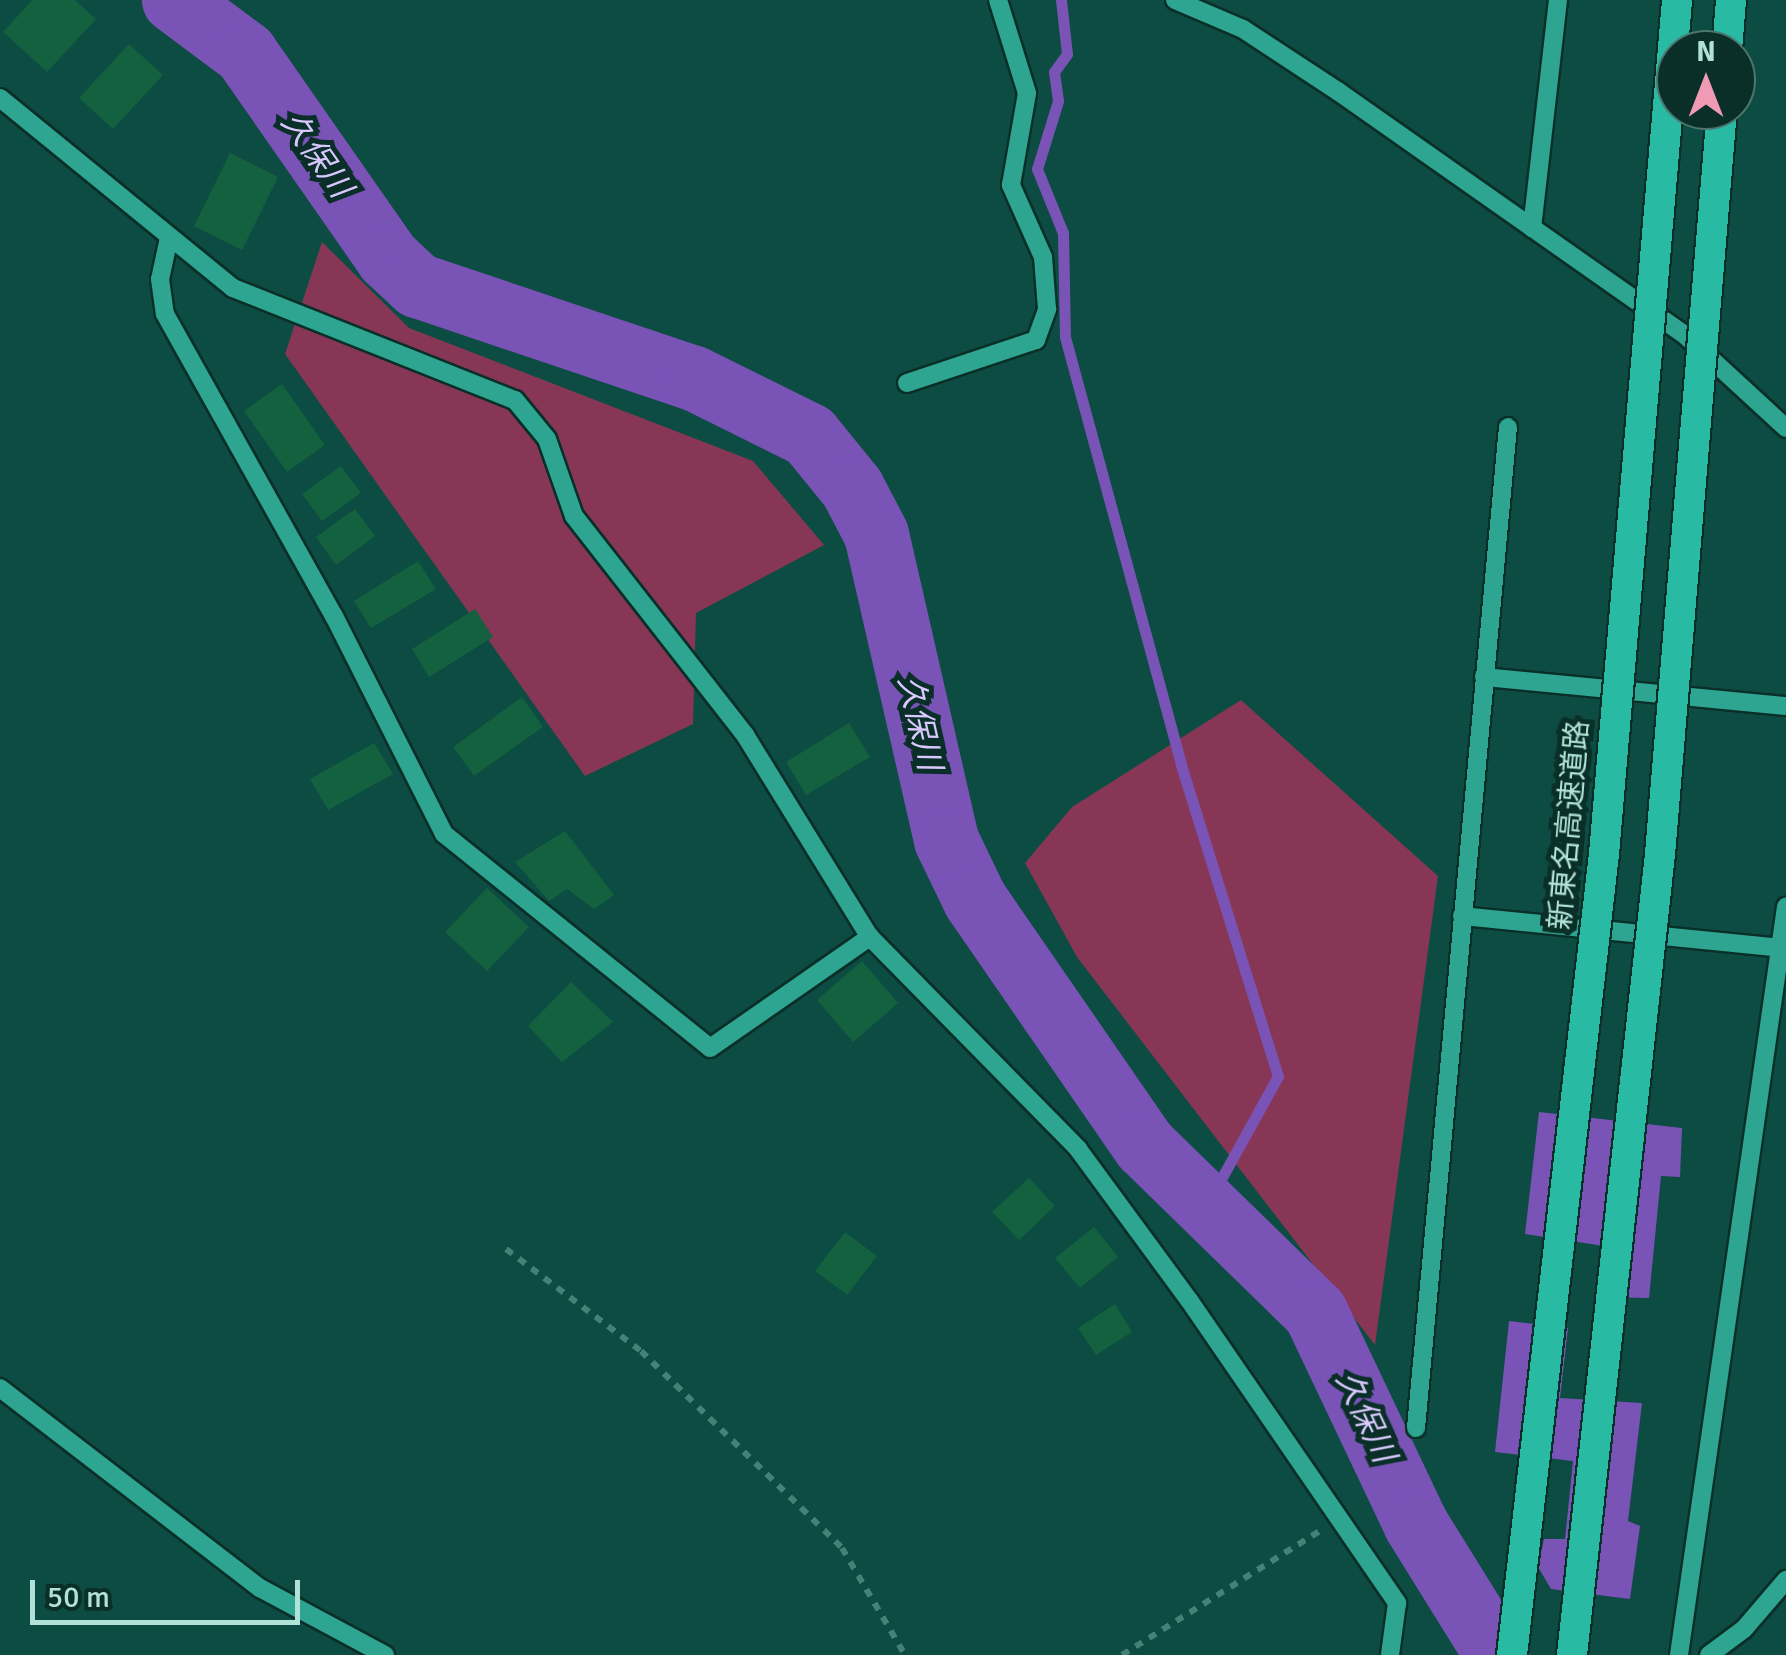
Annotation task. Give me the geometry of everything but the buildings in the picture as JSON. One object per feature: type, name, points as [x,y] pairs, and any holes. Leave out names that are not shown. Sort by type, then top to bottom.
[{"type":"highway","name":"新東名高速道路","points":[[1512,1655],[1604,854],[1676,0]]},
{"type":"highway","points":[[1729,30],[1731,0]]},
{"type":"highway","points":[[1572,1655],[1660,854],[1720,130]]},
{"type":"street","points":[[907,383],[1036,340],[1047,309],[1044,257],[1012,185],[1027,92],[998,0]]},
{"type":"street","points":[[1175,0],[1243,28],[1532,228],[1686,336],[1786,428]]},
{"type":"street","points":[[1532,228],[1558,0]]},
{"type":"street","points":[[0,98],[168,242],[232,288],[515,400],[547,439],[574,516],[746,735],[870,937],[1078,1149],[1336,1522],[1397,1603],[1390,1655]]},
{"type":"street","points":[[168,242],[160,280],[165,314],[334,616],[416,785],[444,834],[478,869],[710,1048],[870,937]]},
{"type":"street","points":[[1416,1428],[1508,427]]},
{"type":"street","points":[[1484,677],[1786,706]]},
{"type":"street","points":[[1679,1655],[1786,907]]},
{"type":"street","points":[[1462,916],[1782,948]]},
{"type":"street","points":[[0,1388],[260,1588],[385,1655]]},
{"type":"street","points":[[1709,1655],[1744,1630],[1786,1580]]},
{"type":"path","points":[[506,1249],[641,1351],[842,1548],[904,1655]]},
{"type":"path","points":[[1122,1655],[1336,1522]]},
{"type":"shaded area","points":[[322,242],[409,328],[753,461],[824,545],[696,613],[693,724],[585,776],[285,354]]},
{"type":"shaded area","points":[[1241,700],[1438,876],[1375,1345],[1077,957],[1025,863],[1072,807]]},
{"type":"shaded area","points":[[1539,1112],[1682,1128],[1680,1177],[1661,1176],[1649,1298],[1601,1297],[1604,1246],[1525,1234]]},
{"type":"shaded area","points":[[1509,1321],[1568,1328],[1560,1398],[1642,1403],[1628,1521],[1640,1526],[1630,1599],[1551,1589],[1538,1567],[1544,1539],[1565,1539],[1573,1461],[1495,1452]]},
{"type":"waterway","name":"久保川","points":[[174,0],[245,53],[388,258],[417,285],[694,378],[809,435],[852,488],[876,534],[946,840],[975,900],[1145,1146],[1315,1312],[1415,1523],[1497,1655]]},
{"type":"waterway","points":[[1061,0],[1067,54],[1054,72],[1058,101],[1037,169],[1063,233],[1065,337],[1181,765],[1278,1076],[1208,1203]]}]
